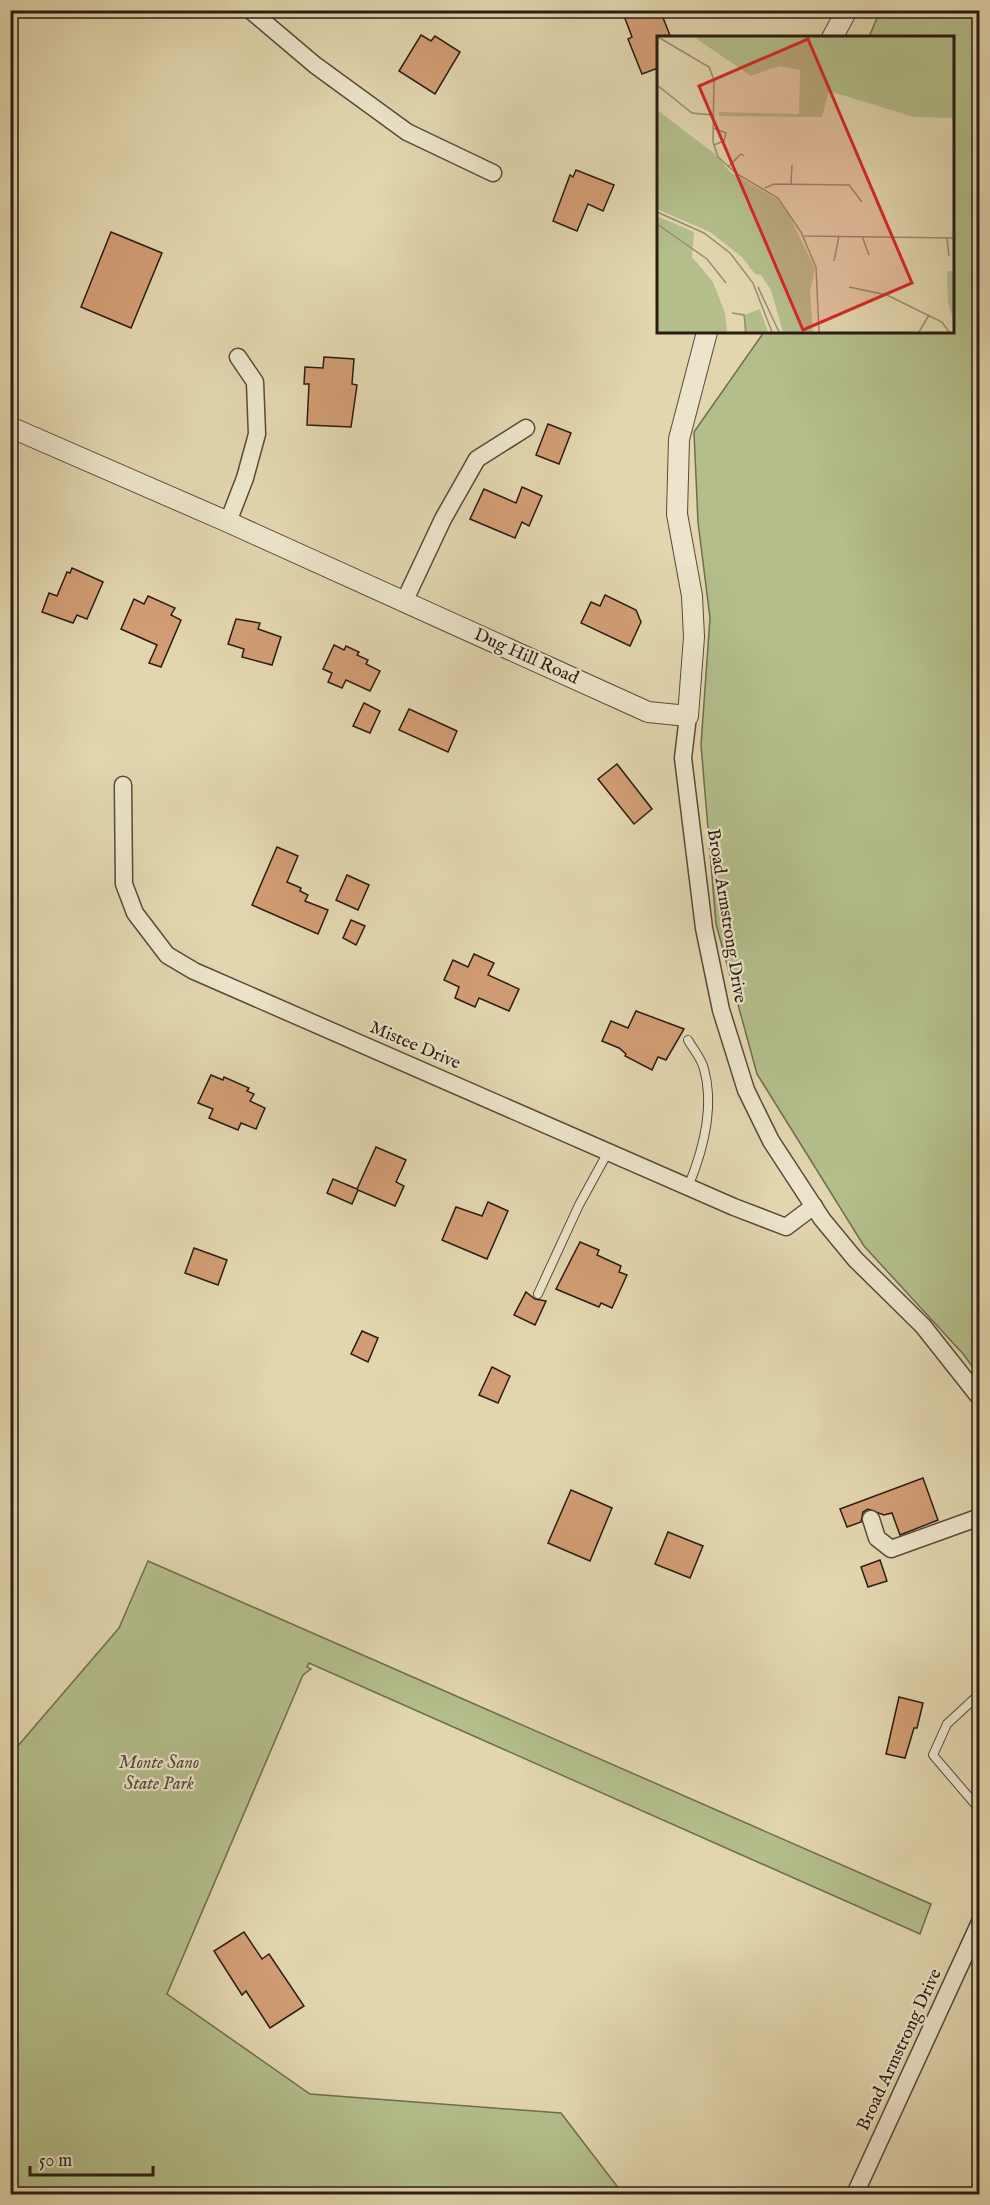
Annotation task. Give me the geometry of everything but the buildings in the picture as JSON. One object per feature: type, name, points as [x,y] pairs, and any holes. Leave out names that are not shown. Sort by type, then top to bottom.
[{"type":"street","points":[[250,10],[315,64],[407,132],[493,173]]},
{"type":"street","points":[[823,36],[832,10]]},
{"type":"street","points":[[833,36],[847,10]]},
{"type":"street","points":[[688,717],[694,637],[692,596],[677,514],[679,440],[706,333]]},
{"type":"street","points":[[228,522],[245,478],[257,434],[255,382],[238,357]]},
{"type":"street","name":"Dug Hill Road","points":[[10,427],[228,522],[648,712],[688,717]]},
{"type":"street","points":[[404,602],[443,519],[477,459],[526,428]]},
{"type":"street","name":"Broad Armstrong Drive","points":[[688,717],[683,758],[704,928],[721,1010],[746,1090],[771,1141],[814,1206],[855,1259],[923,1326],[980,1398]]},
{"type":"street","name":"Mistee Drive","points":[[123,785],[124,884],[135,914],[167,955],[194,971],[688,1187],[786,1227],[814,1206]]},
{"type":"street","points":[[872,1519],[877,1538],[891,1550],[980,1517]]},
{"type":"street","name":"Broad Armstrong Drive","points":[[855,2194],[978,1930]]},
{"type":"lane","points":[[688,1040],[704,1068],[708,1114],[701,1156],[688,1187]]},
{"type":"lane","points":[[538,1294],[579,1205],[608,1152]]},
{"type":"lane","points":[[980,1699],[974,1699],[947,1724],[933,1755],[980,1810]]},
{"type":"green space","points":[[880,11],[979,11],[979,1376],[964,1355],[864,1246],[757,1074],[716,924],[701,745],[710,618],[698,522],[694,432],[763,333],[954,333],[954,36],[869,36]]},
{"type":"green space","name":"Monte Sano State Park","points":[[148,1561],[931,1904],[920,1934],[309,1663],[307,1667],[311,1669],[303,1675],[167,1994],[310,2094],[561,2113],[623,2194],[11,2194],[11,1742],[17,1747],[119,1628]]}]
